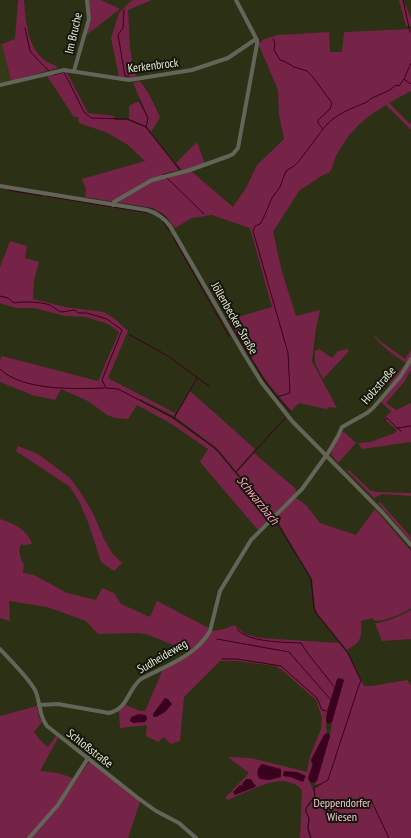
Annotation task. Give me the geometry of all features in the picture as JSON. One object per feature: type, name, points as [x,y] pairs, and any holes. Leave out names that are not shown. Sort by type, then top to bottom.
[{"type":"street","name":"Im Bruche","points":[[74,71],[89,19],[87,0]]},
{"type":"street","points":[[114,205],[114,202],[118,199],[152,180],[229,156],[238,148],[257,44],[256,39],[236,0]]},
{"type":"street","name":"Kerkenbrock","points":[[0,85],[60,70],[129,80],[192,70],[228,58],[256,39]]},
{"type":"street","name":"Jöllenbecker Straße","points":[[0,186],[152,211],[164,218],[262,383],[288,416],[382,512],[411,545]]},
{"type":"street","name":"Holzstraße","points":[[326,456],[342,427],[373,408],[400,377],[411,359]]},
{"type":"street","name":"Sudheideweg","points":[[39,705],[58,704],[109,713],[113,712],[121,708],[134,686],[141,679],[194,650],[207,637],[210,631],[220,591],[251,540],[297,495],[326,456]]},
{"type":"street","name":"Schloßstraße","points":[[0,649],[32,686],[37,696],[41,717],[47,726],[138,798],[156,811],[179,823],[196,838]]},
{"type":"street","points":[[29,838],[58,805],[88,758]]},
{"type":"shaded area","points":[[0,44],[2,44],[11,81],[0,84]]},
{"type":"shaded area","points":[[339,678],[344,680],[332,722],[328,724],[326,721],[328,711],[337,679]]},
{"type":"shaded area","points":[[165,698],[172,704],[161,714],[153,717],[153,714]]},
{"type":"shaded area","points":[[139,714],[146,715],[147,719],[145,722],[133,723],[130,721],[131,717]]},
{"type":"shaded area","points":[[328,733],[330,736],[317,781],[312,783],[308,778],[313,765],[311,760],[324,735]]},
{"type":"shaded area","points":[[262,764],[281,769],[281,777],[269,780],[260,779],[258,777],[258,771]]},
{"type":"shaded area","points":[[284,771],[297,772],[306,776],[303,782],[283,776]]},
{"type":"shaded area","points":[[246,779],[251,779],[256,785],[255,787],[235,795],[233,792],[240,785],[243,786],[242,784]]},
{"type":"green space","points":[[18,0],[24,0],[28,30],[34,48],[40,56],[47,62],[57,66],[57,68],[11,81],[2,44],[15,39]]},
{"type":"green space","points":[[89,0],[101,0],[120,9],[85,36],[90,19]]},
{"type":"green space","points":[[132,0],[152,0],[128,10],[132,61],[137,77],[128,78],[119,77],[111,38],[119,13]]},
{"type":"green space","points":[[399,0],[403,0],[411,18],[411,26],[406,26]]},
{"type":"green space","points":[[411,29],[411,91],[389,103],[411,125],[411,130],[386,105],[369,116],[346,139],[336,156],[329,173],[323,175],[299,191],[273,232],[282,272],[296,316],[320,310],[312,361],[337,408],[329,407],[326,409],[299,403],[291,411],[265,379],[228,320],[272,307],[250,228],[212,215],[192,218],[175,228],[166,216],[153,208],[85,197],[86,189],[82,179],[145,161],[128,145],[108,133],[79,123],[78,117],[74,117],[47,76],[66,71],[88,113],[114,116],[115,120],[127,120],[145,127],[179,170],[163,174],[165,178],[191,171],[233,207],[246,188],[257,165],[284,139],[279,115],[278,90],[258,43],[263,41],[262,40],[278,35],[329,32],[330,52],[342,52],[344,32]]},
{"type":"green space","points":[[140,81],[149,94],[160,117],[151,132],[146,126],[129,119],[129,106],[139,101],[147,116],[148,122],[147,115],[133,83]]},
{"type":"green space","points":[[197,142],[205,164],[182,170],[176,163]]},
{"type":"green space","points":[[10,241],[27,246],[25,258],[39,262],[34,280],[33,299],[65,307],[104,312],[115,319],[128,331],[108,378],[175,413],[174,416],[140,399],[139,400],[173,419],[215,449],[272,516],[258,530],[200,462],[208,449],[170,423],[137,405],[128,419],[115,418],[107,415],[88,401],[61,389],[55,400],[32,395],[0,382],[0,360],[2,356],[98,381],[119,332],[108,324],[86,317],[65,316],[34,308],[16,308],[0,303],[0,267]]},
{"type":"green space","points":[[372,333],[380,341],[405,359],[411,350],[411,370],[404,382],[386,403],[396,410],[411,403],[411,442],[362,449],[358,443],[370,442],[395,433],[397,430],[384,419],[391,411],[381,402],[393,388],[389,384],[406,363],[387,350]]},
{"type":"green space","points":[[319,349],[332,358],[338,351],[347,349],[349,351],[323,379],[315,363],[315,351]]},
{"type":"green space","points":[[190,391],[255,449],[236,471],[217,448],[175,417]]},
{"type":"green space","points":[[342,432],[344,432],[356,443],[338,463],[331,454]]},
{"type":"green space","points":[[18,446],[38,454],[70,478],[93,513],[104,539],[112,553],[122,563],[114,571],[101,562],[88,522],[80,503],[70,487],[16,451]]},
{"type":"green space","points":[[254,453],[296,489],[296,493],[273,515],[237,472]]},
{"type":"green space","points":[[349,470],[370,490],[376,492],[411,493],[411,496],[382,494],[374,498],[347,471]]},
{"type":"green space","points":[[296,498],[306,505],[320,523],[356,535],[375,509],[411,551],[411,608],[399,615],[387,619],[377,621],[373,618],[361,621],[360,638],[356,644],[347,650],[317,613],[315,608],[312,579],[275,517]]},
{"type":"green space","points":[[380,502],[411,537],[411,541],[378,503]]},
{"type":"green space","points":[[0,519],[24,531],[30,539],[32,544],[21,544],[20,547],[21,559],[24,565],[23,573],[34,575],[67,593],[96,600],[102,588],[114,593],[121,604],[150,617],[157,601],[209,628],[208,632],[188,651],[146,634],[98,634],[86,621],[47,607],[9,601],[10,621],[0,618]]},
{"type":"green space","points":[[411,610],[411,639],[382,641],[375,623],[383,622]]},
{"type":"green space","name":"Deppendorfer Wiesen","points":[[234,625],[245,634],[260,638],[339,643],[348,654],[364,686],[407,680],[411,686],[411,838],[311,838],[308,828],[310,818],[307,808],[315,795],[307,805],[306,810],[309,817],[307,828],[310,838],[300,838],[302,790],[294,784],[284,781],[259,786],[228,800],[225,798],[249,773],[229,758],[230,757],[251,758],[307,772],[310,756],[321,729],[322,718],[316,700],[282,670],[275,666],[238,661],[220,661],[184,697],[180,741],[171,744],[164,737],[158,742],[146,736],[147,725],[120,728],[119,711],[126,705],[140,711],[145,711],[163,669],[196,649],[212,631],[224,629]],"holes":[[[342,678],[344,680],[332,722],[330,736],[315,785],[322,783],[314,788],[315,794],[308,778],[312,765],[311,760],[327,732],[327,709]],[[165,699],[167,711],[156,717],[153,717],[153,714]]]},
{"type":"green space","points":[[37,706],[39,717],[42,722],[34,732],[48,747],[56,736],[58,738],[40,771],[58,773],[73,778],[58,804],[28,838],[0,838],[0,716]]},
{"type":"green space","points":[[88,763],[92,763],[140,802],[128,838],[31,838],[59,806]]},
{"type":"waterway","points":[[403,0],[410,32]]},
{"type":"waterway","points":[[124,10],[123,28],[118,35],[125,76],[129,76]]},
{"type":"waterway","points":[[25,28],[30,51],[49,71]]},
{"type":"waterway","points":[[273,39],[275,43],[274,50],[280,60],[294,67],[307,71],[332,103],[330,109],[318,120],[318,123],[323,129],[299,161],[286,171],[280,187],[272,198],[263,219],[260,224],[255,226],[253,231],[288,353],[290,393],[277,397],[291,412]]},
{"type":"waterway","points":[[404,79],[411,63]]},
{"type":"waterway","points":[[53,75],[64,72],[84,112],[91,118],[127,119],[146,127],[180,170]]},
{"type":"waterway","points":[[324,128],[338,115],[367,102],[370,99],[390,90],[396,85],[399,86],[404,79],[411,84]]},
{"type":"waterway","points":[[139,100],[148,118],[146,127]]},
{"type":"waterway","points":[[163,175],[175,172]]},
{"type":"waterway","points":[[167,178],[204,214]]},
{"type":"waterway","points":[[8,190],[42,196]]},
{"type":"waterway","points":[[46,196],[150,213]]},
{"type":"waterway","points":[[147,208],[162,214],[170,223]]},
{"type":"waterway","points":[[163,221],[169,231]]},
{"type":"waterway","points":[[173,237],[229,336]]},
{"type":"waterway","name":"Schwarzbach","points":[[0,296],[8,298],[14,303],[42,303],[50,305],[61,312],[75,310],[78,313],[87,313],[107,319],[122,330],[102,380],[106,388],[118,389],[174,418],[216,449],[272,516]]},
{"type":"waterway","points":[[227,319],[264,380],[276,396]]},
{"type":"waterway","points":[[130,335],[168,356],[209,386]]},
{"type":"waterway","points":[[0,369],[10,376],[35,385],[79,389],[105,388]]},
{"type":"waterway","points":[[174,418],[197,378]]},
{"type":"waterway","points":[[236,472],[285,418]]},
{"type":"waterway","points":[[384,420],[387,418],[397,428],[411,426]]},
{"type":"waterway","points":[[397,428],[401,431]]},
{"type":"waterway","name":"Schwarzbach","points":[[274,518],[311,579],[314,608],[316,613],[348,653],[361,681],[328,780],[314,788],[315,797],[306,808],[309,818],[308,828],[311,838]]},
{"type":"waterway","points":[[237,629],[242,634],[249,637],[267,641],[301,643],[335,688]]},
{"type":"waterway","points":[[217,639],[289,652],[331,700]]},
{"type":"waterway","points":[[222,659],[237,659],[281,666],[317,698],[322,710],[326,711]]},
{"type":"waterway","points":[[371,800],[389,838]]}]
